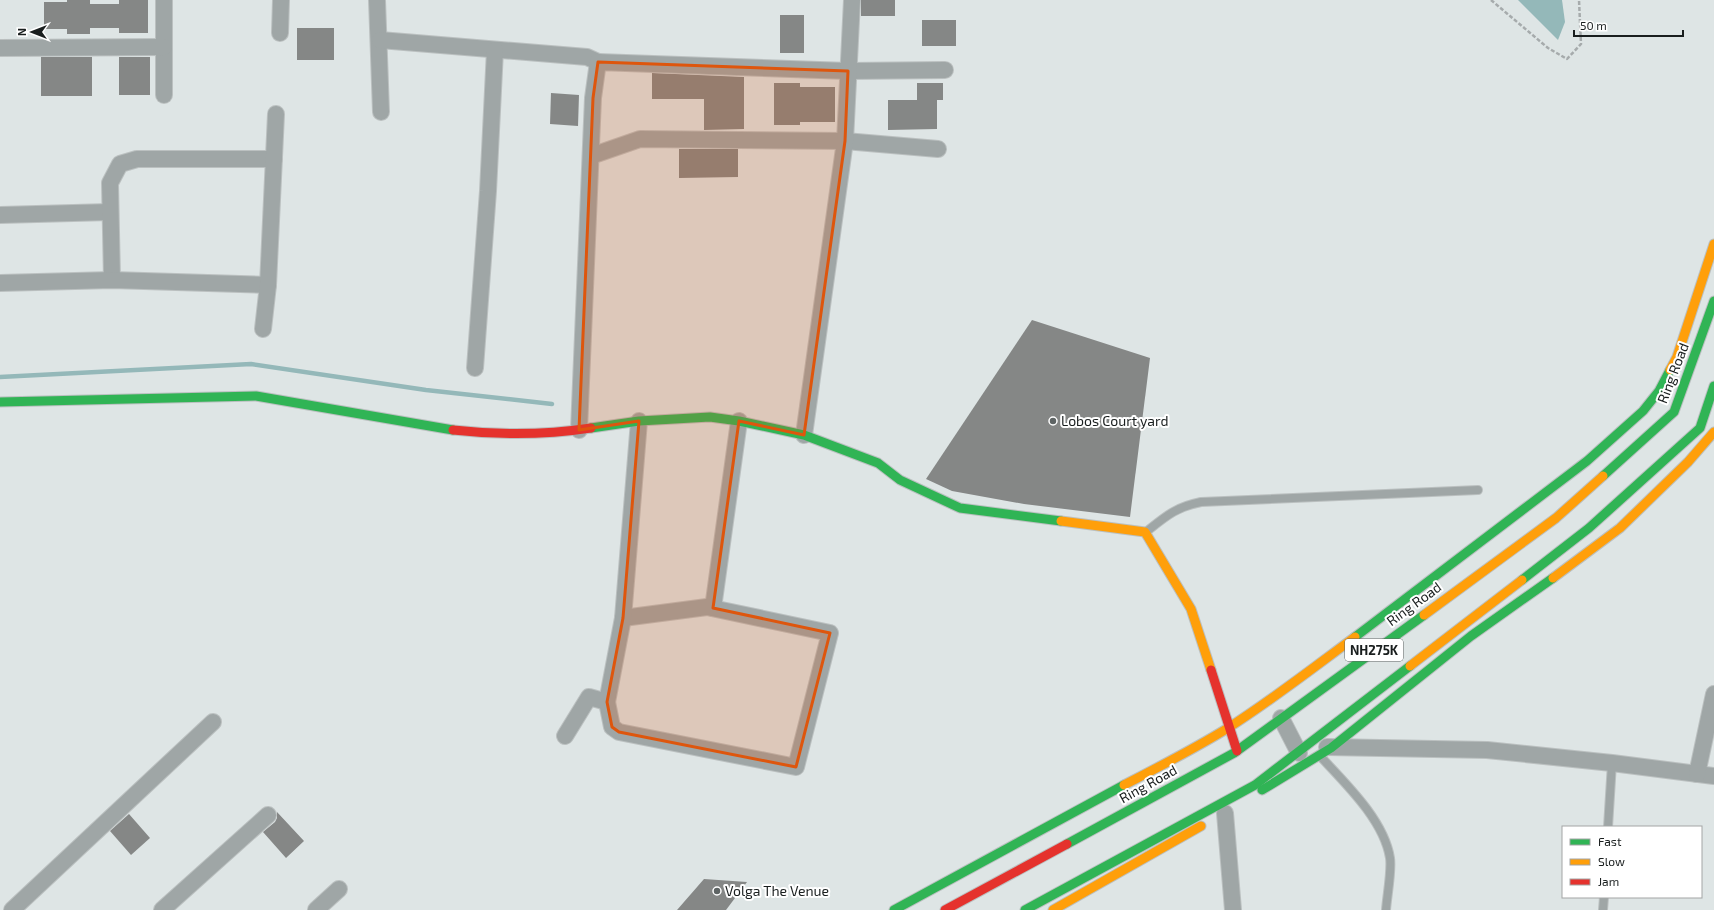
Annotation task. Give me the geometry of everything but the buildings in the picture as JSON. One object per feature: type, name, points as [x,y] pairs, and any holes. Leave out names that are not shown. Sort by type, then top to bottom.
[{"type":"main road","points":[[894,910],[1103,795],[1175,759],[1229,727],[1290,686],[1587,462],[1643,411],[1658,391],[1677,357],[1714,244]]},
{"type":"main road","name":"Ring Road","points":[[945,910],[1237,751],[1556,518],[1674,412],[1714,301]]},
{"type":"main road","name":"NH275K","points":[[1025,910],[1315,750],[1588,528],[1700,428],[1714,386]]},
{"type":"main road","points":[[0,402],[256,396],[445,429],[473,432],[539,433],[579,430],[639,421],[710,417],[739,421],[804,436],[878,463],[900,480],[960,508],[1145,532],[1191,609],[1237,751]]},
{"type":"main road","points":[[1053,910],[1218,816],[1315,750],[1471,636],[1586,555],[1620,528],[1688,462],[1714,432]]},
{"type":"main road","points":[[1588,528],[1599,544]]},
{"type":"street","points":[[164,0],[164,95]]},
{"type":"street","points":[[280,32],[281,0]]},
{"type":"street","points":[[377,0],[380,40],[381,112]]},
{"type":"street","points":[[804,436],[845,141],[852,0]]},
{"type":"street","points":[[380,40],[587,57],[598,62],[848,71],[945,70]]},
{"type":"street","points":[[0,48],[164,47]]},
{"type":"street","points":[[475,368],[488,191],[495,50]]},
{"type":"street","points":[[579,430],[593,98],[598,62]]},
{"type":"street","points":[[263,329],[268,285],[276,114]]},
{"type":"street","points":[[591,156],[640,139],[845,141],[938,149]]},
{"type":"street","points":[[112,280],[110,183],[120,164],[137,159],[274,159]]},
{"type":"street","points":[[0,216],[110,212]]},
{"type":"street","points":[[0,283],[112,280],[268,285]]},
{"type":"street","points":[[623,618],[707,607],[830,633],[796,767],[619,732],[612,727],[607,702],[623,618],[639,421]]},
{"type":"street","points":[[713,608],[739,421]]},
{"type":"street","points":[[1697,774],[1714,694]]},
{"type":"street","points":[[565,736],[589,696],[607,702]]},
{"type":"street","points":[[1281,718],[1315,750],[1487,750],[1612,762],[1714,776]]},
{"type":"street","points":[[12,910],[213,722]]},
{"type":"street","points":[[162,910],[268,815]]},
{"type":"street","points":[[1218,816],[1233,910]]},
{"type":"street","points":[[316,910],[339,889]]},
{"type":"lane","points":[[1145,532],[1173,511],[1186,505],[1202,502],[1478,490]]},
{"type":"lane","points":[[1315,750],[1367,808],[1384,839],[1390,858],[1386,910]]},
{"type":"lane","points":[[1608,826],[1612,762]]},
{"type":"lane","points":[[1603,910],[1604,898]]},
{"type":"path","points":[[1491,0],[1548,48],[1567,59],[1581,44],[1580,0]]},
{"type":"highlighted area","points":[[598,62],[848,71],[845,141],[804,435],[739,421],[713,608],[830,633],[796,767],[619,732],[612,727],[607,702],[623,618],[639,421],[579,430],[593,98]]},
{"type":"water","points":[[1518,0],[1562,0],[1565,22],[1558,40]]},
{"type":"waterway","points":[[0,377],[251,364],[426,390],[552,404]]},
{"type":"traffic: fast","points":[[1603,476],[1674,412],[1714,301]]},
{"type":"traffic: fast","points":[[1355,637],[1587,461],[1643,411],[1659,391],[1670,370]]},
{"type":"traffic: fast","points":[[1522,580],[1589,528],[1700,428],[1714,386]]},
{"type":"traffic: fast","points":[[0,402],[256,396],[453,430]]},
{"type":"traffic: fast","points":[[591,428],[639,421],[710,417],[739,421],[804,435],[878,463],[900,480],[960,508],[1061,521]]},
{"type":"traffic: fast","points":[[1262,790],[1331,748],[1471,636],[1553,578]]},
{"type":"traffic: fast","points":[[1067,844],[1234,753],[1424,615]]},
{"type":"traffic: fast","points":[[1025,910],[1255,785],[1410,666]]},
{"type":"traffic: fast","points":[[894,910],[1124,785]]},
{"type":"traffic: slow","points":[[1670,370],[1677,357],[1714,244]]},
{"type":"traffic: slow","points":[[1553,578],[1620,528],[1688,462],[1714,432]]},
{"type":"traffic: slow","points":[[1424,615],[1556,518],[1603,476]]},
{"type":"traffic: slow","points":[[1061,521],[1145,532],[1191,609],[1211,670]]},
{"type":"traffic: slow","points":[[1410,666],[1522,580]]},
{"type":"traffic: slow","points":[[1124,785],[1189,751],[1228,728],[1355,637]]},
{"type":"traffic: slow","points":[[1053,910],[1201,826]]},
{"type":"traffic: jam","points":[[453,430],[522,434],[591,428]]},
{"type":"traffic: jam","points":[[1211,670],[1237,751]]},
{"type":"traffic: jam","points":[[945,910],[1067,844]]},
{"type":"place","name":"Lobos Court yard","points":[[1053,421]]},
{"type":"place","name":"Volga The Venue","points":[[717,891]]}]
